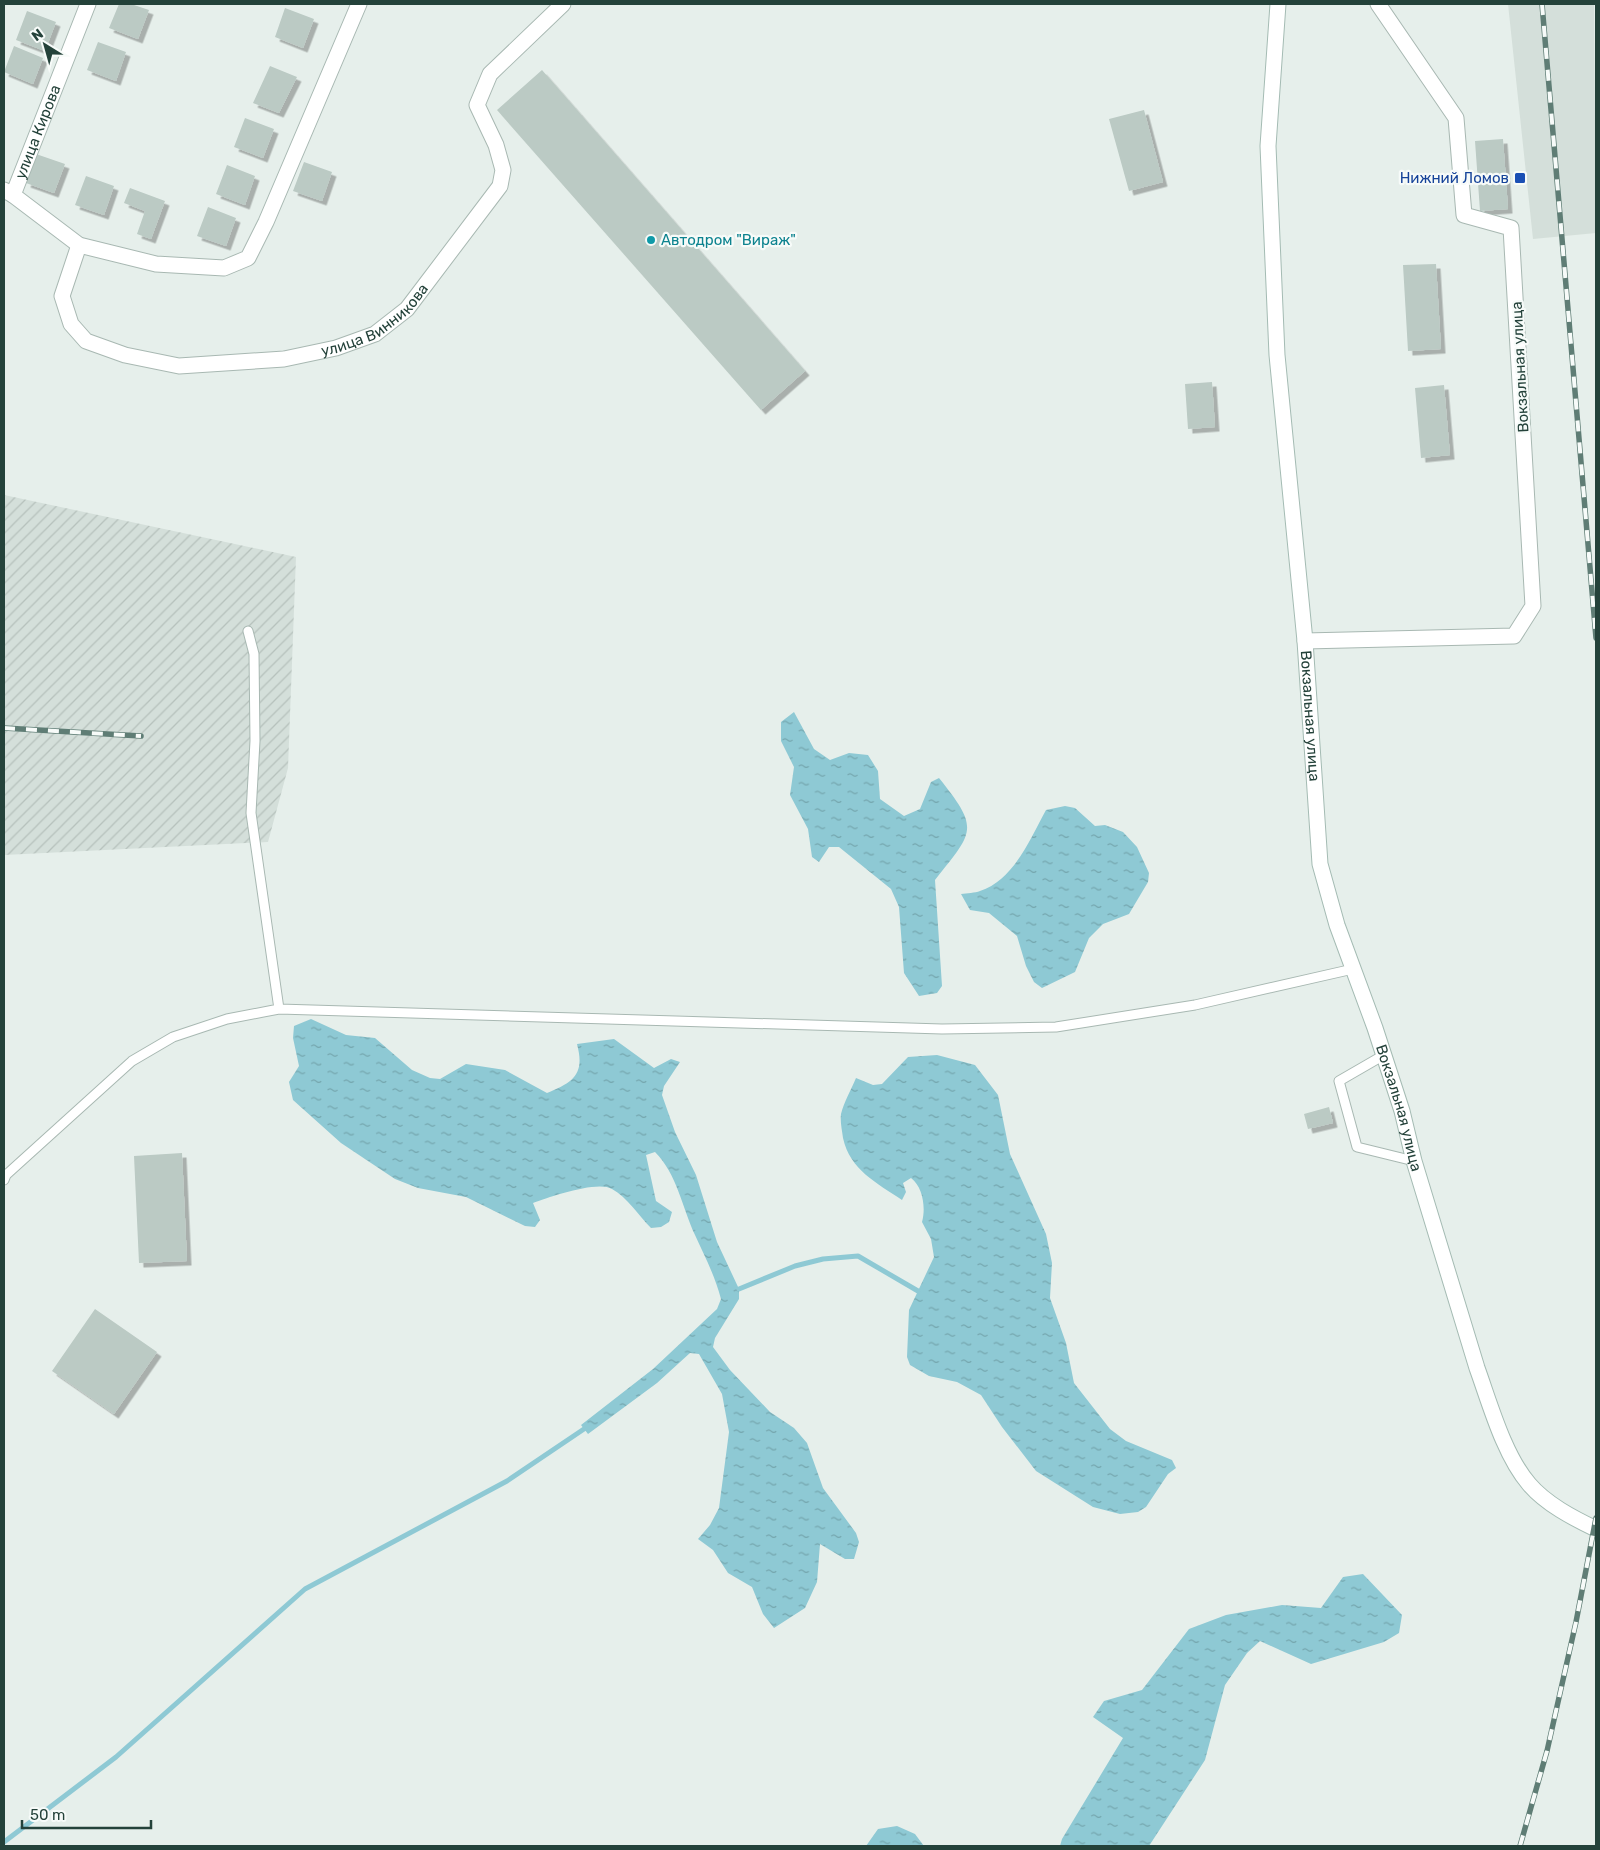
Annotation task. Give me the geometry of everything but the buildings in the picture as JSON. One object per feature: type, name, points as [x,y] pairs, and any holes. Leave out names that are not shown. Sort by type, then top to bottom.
[{"type":"street","name":"улица Кирова","points":[[9,193],[88,4]]},
{"type":"street","points":[[9,193],[79,245],[156,264],[224,268],[248,258],[266,222],[359,4]]},
{"type":"street","name":"улица Винникова","points":[[79,245],[62,296],[71,324],[86,341],[125,355],[179,366],[240,364],[284,359],[336,348],[375,334],[407,309],[500,186],[503,170],[496,145],[477,105],[490,74],[563,4]]},
{"type":"street","name":"Вокзальная улица","points":[[1278,4],[1268,146],[1277,355],[1305,641],[1322,878],[1384,1055],[1477,1368],[1514,1460],[1529,1484],[1545,1499],[1569,1515],[1596,1529]]},
{"type":"street","name":"Вокзальная улица","points":[[1305,641],[1514,636],[1533,606],[1518,309],[1511,228],[1464,215],[1456,118],[1378,4]]},
{"type":"lane","points":[[248,631],[254,654],[255,741],[251,813],[279,1009]]},
{"type":"lane","points":[[4,1180],[6,1175],[132,1061],[174,1037],[227,1019],[279,1009],[942,1029],[1056,1027],[1195,1005],[1353,969]]},
{"type":"lane","points":[[1384,1055],[1339,1081],[1357,1147],[1414,1161]]},
{"type":"shaded area","points":[[1508,4],[1594,4],[1596,233],[1533,239]]},
{"type":"shaded area","points":[[4,495],[296,557],[288,768],[268,842],[4,855]]},
{"type":"water","points":[[794,712],[814,749],[830,760],[849,753],[868,755],[878,771],[880,799],[904,816],[920,809],[931,782],[939,778],[961,809],[966,820],[967,830],[964,840],[958,851],[935,880],[942,986],[937,993],[919,996],[904,973],[899,907],[891,889],[839,847],[829,847],[819,862],[812,857],[808,829],[790,795],[794,767],[781,741],[781,722]]},
{"type":"water","points":[[1065,806],[1075,808],[1095,826],[1105,825],[1123,832],[1137,847],[1149,873],[1148,882],[1129,914],[1103,924],[1089,938],[1075,972],[1042,988],[1034,982],[1026,966],[1017,936],[989,913],[970,910],[961,894],[980,891],[992,886],[1002,878],[1020,857],[1046,810]]},
{"type":"water","points":[[311,1019],[346,1035],[375,1038],[412,1070],[430,1078],[440,1079],[466,1064],[505,1070],[547,1093],[564,1085],[575,1076],[579,1063],[577,1044],[614,1039],[654,1068],[671,1059],[680,1062],[664,1086],[662,1095],[675,1132],[696,1175],[717,1242],[739,1289],[739,1299],[715,1338],[713,1347],[730,1370],[770,1412],[794,1428],[807,1443],[823,1488],[856,1533],[859,1542],[854,1559],[845,1559],[820,1544],[817,1582],[805,1608],[774,1628],[763,1614],[752,1587],[728,1573],[713,1550],[698,1539],[710,1525],[719,1508],[729,1432],[722,1394],[699,1354],[690,1353],[657,1383],[588,1434],[581,1425],[653,1369],[717,1309],[721,1299],[713,1274],[690,1224],[674,1181],[663,1161],[655,1152],[646,1155],[656,1201],[672,1212],[669,1222],[661,1227],[651,1228],[623,1197],[612,1189],[605,1187],[573,1190],[533,1203],[540,1220],[535,1227],[525,1226],[466,1197],[418,1188],[395,1179],[341,1143],[293,1100],[289,1082],[299,1066],[293,1038],[294,1026]]},
{"type":"water","points":[[937,1055],[975,1065],[998,1095],[1010,1154],[1046,1234],[1052,1263],[1050,1298],[1066,1343],[1074,1383],[1110,1429],[1126,1441],[1172,1460],[1176,1468],[1168,1474],[1146,1507],[1138,1512],[1120,1514],[1093,1507],[1036,1471],[1002,1427],[981,1395],[957,1382],[929,1376],[910,1365],[907,1357],[909,1310],[934,1257],[931,1239],[922,1222],[924,1210],[921,1192],[911,1178],[903,1183],[906,1192],[902,1200],[866,1175],[852,1159],[847,1149],[843,1138],[841,1114],[856,1078],[873,1085],[882,1084],[908,1057]]},
{"type":"water","points":[[1363,1574],[1402,1615],[1399,1633],[1384,1642],[1311,1664],[1260,1641],[1247,1653],[1225,1685],[1205,1760],[1149,1846],[1060,1846],[1062,1839],[1123,1738],[1093,1717],[1104,1701],[1142,1690],[1189,1629],[1226,1615],[1282,1605],[1321,1608],[1343,1577]]},
{"type":"water","points":[[897,1826],[915,1834],[924,1846],[866,1846],[878,1829]]},
{"type":"waterway","points":[[739,1289],[795,1266],[823,1259],[858,1256],[918,1291]]},
{"type":"waterway","points":[[4,1842],[116,1757],[305,1589],[507,1481],[584,1429]]},
{"type":"railway","points":[[1542,4],[1596,638]]},
{"type":"railway","points":[[4,728],[141,736]]},
{"type":"railway","points":[[1520,1846],[1547,1751],[1576,1622],[1596,1518]]},
{"type":"place","name":"Нижний Ломов","points":[[1520,178]]},
{"type":"place","name":"Автодром \"Вираж\"","points":[[651,240]]}]
